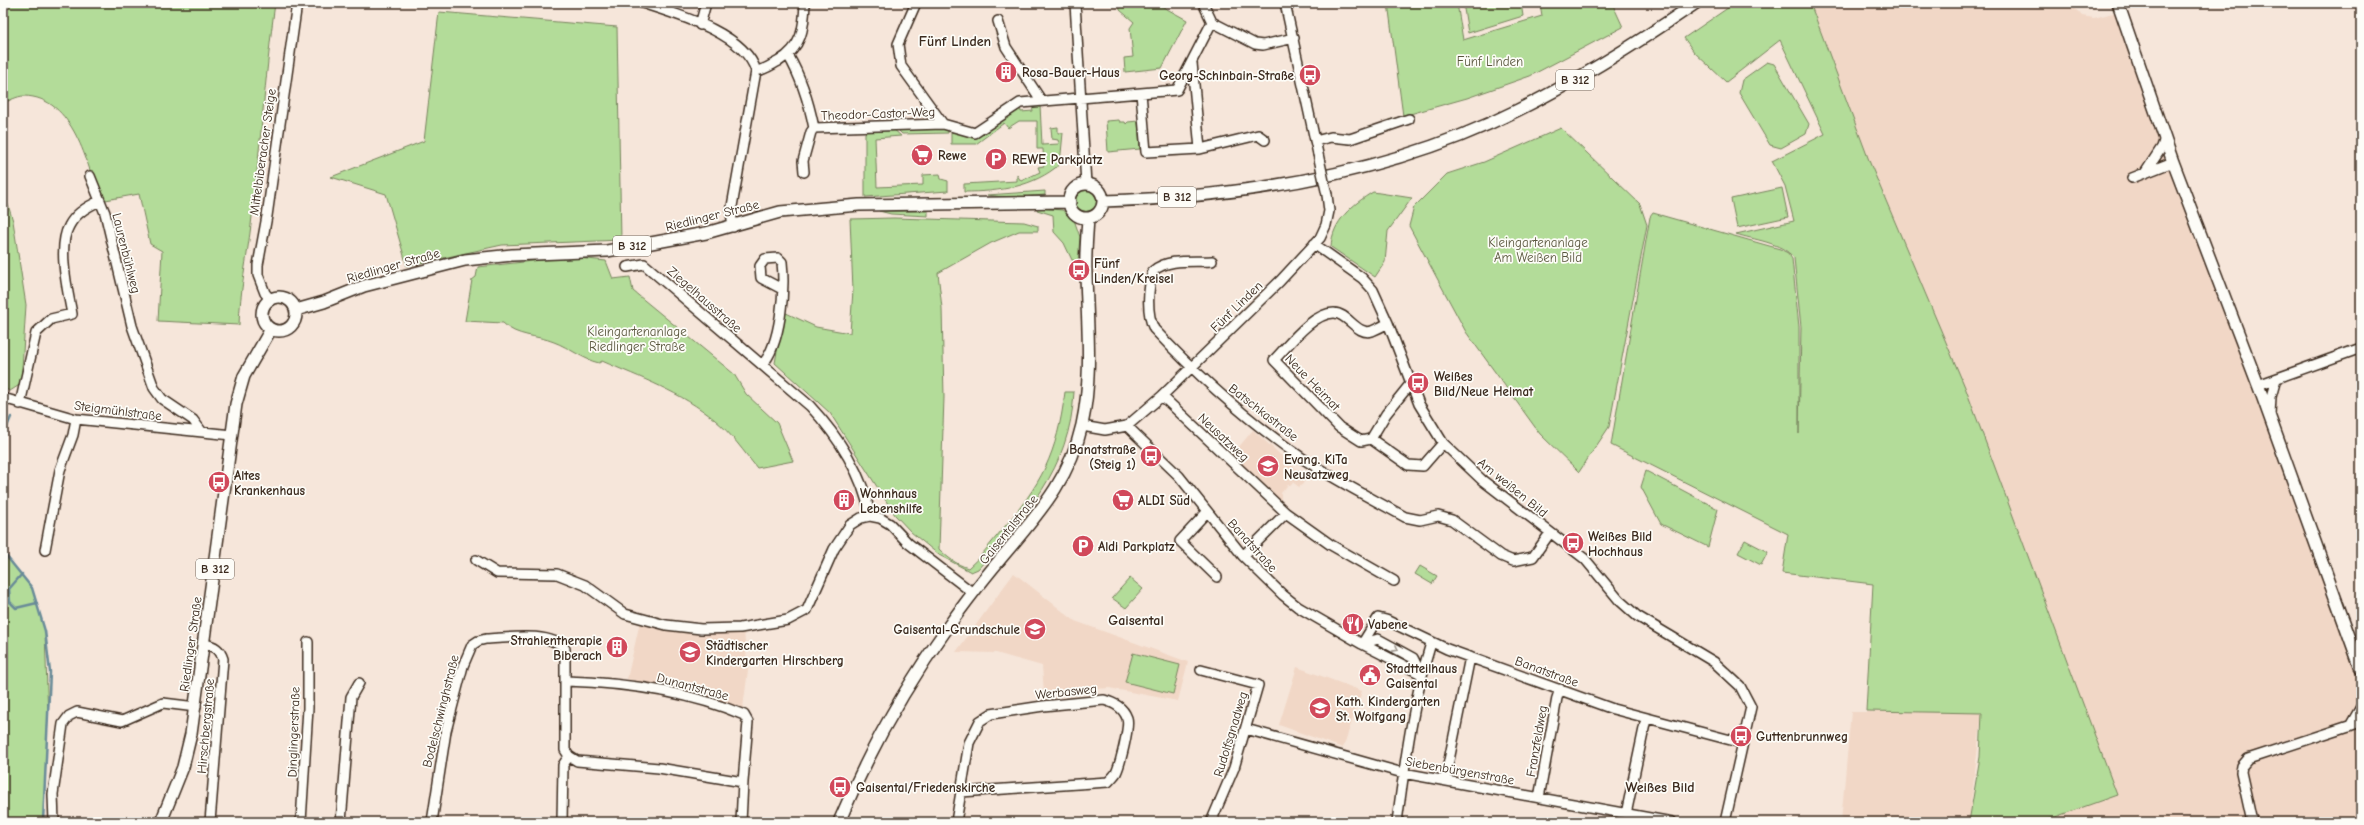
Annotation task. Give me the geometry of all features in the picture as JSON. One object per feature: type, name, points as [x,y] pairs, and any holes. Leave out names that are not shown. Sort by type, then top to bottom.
[{"type":"main road","name":"B 312","points":[[1103,201],[1183,197],[1250,190],[1340,173],[1408,154],[1517,111],[1587,74],[1648,36],[1696,3]]},
{"type":"main road","points":[[2118,3],[2164,138],[2270,416],[2361,669]]},
{"type":"main road","points":[[1086,184],[1096,188],[1103,201],[1097,214],[1088,218],[1082,218],[1073,212],[1070,202],[1072,192],[1076,188],[1086,184]]},
{"type":"main road","name":"Riedlinger Straße","points":[[296,310],[324,302],[372,283],[465,260],[512,255],[607,251],[733,227],[780,212],[859,205],[1070,202]]},
{"type":"main road","name":"Gaisentalstraße","points":[[839,822],[859,775],[897,704],[939,639],[973,593],[1054,494],[1067,467],[1082,426],[1087,393],[1089,357],[1086,271],[1088,218]]},
{"type":"main road","points":[[285,297],[290,300],[296,310],[294,323],[290,328],[277,332],[270,329],[262,318],[264,304],[270,299],[285,297]]},
{"type":"main road","name":"Riedlinger Straße","points":[[161,822],[187,754],[196,707],[236,404],[244,376],[270,329]]},
{"type":"street","points":[[642,3],[726,35],[737,44],[754,63],[756,71],[731,212],[733,227]]},
{"type":"street","points":[[700,25],[706,3]]},
{"type":"street","points":[[756,71],[763,70],[788,55],[795,48],[802,34],[805,3]]},
{"type":"street","points":[[916,3],[898,44],[901,66],[944,124]]},
{"type":"street","points":[[1075,3],[1086,184]]},
{"type":"street","points":[[1203,3],[1212,22],[1255,44],[1294,38],[1286,3]]},
{"type":"street","name":"Mittelbiberacher Steige","points":[[270,299],[265,293],[258,275],[258,265],[267,216],[297,5]]},
{"type":"street","points":[[998,21],[1006,46],[1040,100]]},
{"type":"street","points":[[1177,90],[1212,22]]},
{"type":"street","name":"Fünf Linden","points":[[1127,426],[1162,396],[1280,281],[1314,244],[1326,225],[1329,211],[1327,195],[1294,38]]},
{"type":"street","name":"Theodor-Castor-Weg","points":[[788,55],[801,83],[812,114],[814,128],[811,132],[803,161],[804,172]]},
{"type":"street","points":[[1192,63],[1200,149]]},
{"type":"street","name":"Theodor-Castor-Weg","points":[[814,128],[944,124],[976,133],[1020,103],[1040,100],[1195,89]]},
{"type":"street","points":[[1141,93],[1146,152],[1200,149],[1258,135],[1265,140]]},
{"type":"street","points":[[1315,141],[1331,137],[1357,138],[1409,119]]},
{"type":"street","points":[[2144,174],[2162,147],[2164,138]]},
{"type":"street","points":[[2132,178],[2173,162]]},
{"type":"street","points":[[90,176],[100,201]]},
{"type":"street","name":"Laurenbühlweg","points":[[20,404],[36,333],[51,319],[72,314],[66,282],[64,242],[69,226],[79,214],[100,201],[105,214],[132,326],[154,388],[162,399],[192,420],[202,432]]},
{"type":"street","name":"Am weißen Bild","points":[[1314,244],[1362,278],[1373,290],[1388,323],[1425,417],[1443,443],[1482,480],[1585,559],[1619,600],[1637,616],[1714,662],[1740,686],[1751,708],[1742,743]]},
{"type":"street","name":"Batschkastraße","points":[[1212,261],[1170,263],[1159,266],[1153,271],[1150,280],[1151,322],[1154,329],[1190,368],[1251,421],[1303,459],[1405,518],[1420,520],[1438,516],[1452,520],[1501,556],[1513,561],[1533,557],[1550,533]]},
{"type":"street","name":"Ziegelhausstraße","points":[[627,267],[644,264],[810,406],[832,432],[867,499],[870,516]]},
{"type":"street","points":[[762,365],[773,348],[782,289]]},
{"type":"street","name":"Neue Heimat","points":[[1388,323],[1370,332],[1364,331],[1343,316],[1335,313],[1325,314],[1307,325],[1274,360],[1339,427],[1361,442],[1370,439],[1408,465],[1423,466],[1443,443]]},
{"type":"street","points":[[2258,385],[2361,348]]},
{"type":"street","points":[[2270,416],[2271,397],[2276,379]]},
{"type":"street","points":[[1370,439],[1411,383]]},
{"type":"street","name":"Neusatzweg","points":[[1162,396],[1286,513],[1331,545],[1394,581]]},
{"type":"street","name":"Steigmühlstraße","points":[[6,399],[76,419],[232,435]]},
{"type":"street","points":[[45,550],[60,470],[73,435],[76,419]]},
{"type":"street","points":[[1082,426],[1105,430],[1127,426]]},
{"type":"street","name":"Banatstraße","points":[[1127,426],[1179,476],[1243,556],[1268,582],[1298,607],[1362,644],[1421,674]]},
{"type":"street","points":[[1207,512],[1180,541],[1217,577]]},
{"type":"street","points":[[1243,556],[1286,513]]},
{"type":"street","points":[[476,560],[497,573],[557,574],[585,585],[625,614],[666,625],[701,629],[740,628],[788,620],[807,610],[834,549],[850,525],[861,518],[870,516],[880,518],[890,524],[908,543],[973,593]]},
{"type":"street","name":"Banatstraße","points":[[1362,644],[1378,618],[1431,643],[1646,719],[1742,743]]},
{"type":"street","name":"Bodelschwinghstraße","points":[[432,822],[446,731],[463,666],[472,645],[486,639],[540,638],[554,640],[565,649],[565,750],[569,756]]},
{"type":"street","name":"Dinglingerstraße","points":[[301,822],[308,708],[308,642]]},
{"type":"street","points":[[1396,822],[1403,773],[1421,674],[1431,643]]},
{"type":"street","name":"Hirschbergstraße","points":[[204,644],[216,647],[221,652],[223,659],[210,822]]},
{"type":"street","points":[[1445,780],[1470,657]]},
{"type":"street","name":"Rudolfsgnadweg","points":[[1201,670],[1258,685],[1234,768],[1211,822]]},
{"type":"street","name":"Dunantstraße","points":[[566,681],[636,685],[665,691],[744,715],[748,722],[743,782]]},
{"type":"street","points":[[341,822],[351,696],[358,683]]},
{"type":"street","name":"Franzfeldweg","points":[[1539,798],[1556,698],[1560,689]]},
{"type":"street","name":"Werbasweg","points":[[956,822],[961,792],[973,732],[980,721],[992,714],[1043,706],[1104,700],[1113,702],[1121,708],[1127,719],[1128,727],[1116,772],[1108,782],[961,792]]},
{"type":"street","points":[[54,822],[53,794],[63,724],[69,716],[77,712],[122,721],[163,703],[196,707]]},
{"type":"street","points":[[2350,726],[2361,707]]},
{"type":"street","points":[[1626,814],[1646,719]]},
{"type":"street","points":[[2252,822],[2241,772],[2242,766],[2248,759],[2361,722]]},
{"type":"street","name":"Siebenbürgenstraße","points":[[1246,728],[1403,773],[1672,822]]},
{"type":"street","points":[[1725,822],[1742,743]]},
{"type":"street","points":[[562,822],[563,765],[569,756],[577,761],[659,768],[743,782],[741,822]]},
{"type":"shaded area","points":[[1810,3],[2070,3],[2082,16],[2094,18],[2121,11],[2354,657],[2361,696],[2361,822],[2041,822],[2116,795],[1965,387],[1870,163]]},
{"type":"shaded area","name":"Evang. KiTa Neusatzweg","points":[[1253,430],[1305,477],[1303,484],[1299,487],[1291,481],[1293,483],[1290,486],[1288,485],[1281,493],[1281,501],[1279,503],[1255,481],[1256,478],[1232,455]]},
{"type":"shaded area","name":"Gaisental-Grundschule","points":[[1014,573],[1075,621],[1188,662],[1178,701],[1109,688],[1044,693],[1042,666],[996,653],[956,652]]},
{"type":"shaded area","name":"Städtischer Kindergarten Hirschberg","points":[[640,622],[700,633],[744,632],[748,670],[743,708],[627,679]]},
{"type":"shaded area","name":"Kath. Kindergarten St. Wolfgang","points":[[1297,667],[1362,691],[1343,748],[1279,725]]},
{"type":"shaded area","points":[[1851,712],[1982,712],[1969,822],[1841,822]]},
{"type":"green space","points":[[3,3],[275,3],[239,325],[158,321],[162,251],[150,244],[139,194],[100,201],[90,169],[76,135],[67,120],[55,108],[41,99],[21,96],[3,103]]},
{"type":"green space","points":[[1119,3],[1156,3],[1187,20],[1162,68],[1125,72],[1124,58],[1133,57],[1130,28],[1134,22],[1120,10]]},
{"type":"green space","points":[[1388,3],[1457,3],[1463,40],[1542,16],[1540,3],[1612,3],[1623,27],[1530,76],[1467,98],[1403,116]]},
{"type":"green space","points":[[1463,3],[1521,3],[1523,16],[1468,33]]},
{"type":"green space","points":[[1735,3],[1810,3],[1870,163],[1965,387],[2117,795],[2041,822],[1969,822],[1980,757],[1982,713],[1866,711],[1873,584],[1782,573],[1788,534],[1611,445],[1650,217],[1653,213],[1780,249],[1788,253],[1792,259],[1799,327],[1799,434],[1801,327],[1794,258],[1789,253],[1782,248],[1775,245],[1736,234],[1794,221],[1785,186],[1772,161],[1825,134],[1780,40],[1726,82],[1694,52],[1684,38]]},
{"type":"green space","points":[[439,12],[617,27],[621,240],[502,245],[407,266],[386,194],[331,177],[424,141]]},
{"type":"green space","points":[[1767,62],[1774,64],[1809,124],[1806,134],[1781,148],[1770,145],[1739,93],[1742,80]]},
{"type":"green space","points":[[1032,105],[1040,105],[1042,145],[1059,144],[1058,140],[1052,139],[1051,128],[1058,127],[1058,133],[1063,133],[1060,164],[1039,178],[1015,187],[990,191],[964,192],[964,184],[1017,181],[1017,175],[1021,181],[1040,172],[1038,167],[1044,166],[1043,149],[1037,149],[1037,121],[1019,121],[1008,128],[1004,123],[976,144],[951,144],[951,131],[975,138],[1020,107],[1021,112],[1033,111]]},
{"type":"green space","points":[[1119,120],[1120,122],[1125,122],[1126,124],[1128,122],[1138,121],[1140,149],[1108,152],[1106,121]]},
{"type":"green space","points":[[939,127],[948,130],[948,133],[902,134],[898,130],[899,128]]},
{"type":"green space","points":[[872,128],[892,128],[901,136],[875,138],[877,187],[923,185],[923,175],[940,174],[941,179],[948,181],[948,191],[865,197],[865,133]]},
{"type":"green space","name":"Kleingartenanlage Am Weißen Bild","points":[[1561,128],[1640,204],[1647,225],[1609,427],[1579,472],[1540,434],[1466,332],[1409,226],[1414,207],[1447,174],[1484,162]]},
{"type":"green space","points":[[1782,188],[1788,217],[1737,228],[1731,199]]},
{"type":"green space","points":[[3,189],[13,221],[26,305],[21,384],[10,391],[3,388]]},
{"type":"green space","points":[[1086,190],[1094,193],[1097,201],[1094,209],[1086,212],[1078,209],[1075,201],[1078,193]]},
{"type":"green space","points":[[1045,191],[1045,195],[1010,198],[987,195]]},
{"type":"green space","points":[[1373,192],[1412,198],[1388,231],[1385,262],[1375,277],[1331,247],[1332,238],[1339,221],[1358,202]]},
{"type":"green space","points":[[1038,208],[1062,210],[1073,217],[1080,237],[1078,261],[1072,260],[1064,243],[1054,232],[1053,215],[1037,210]]},
{"type":"green space","points":[[879,211],[928,211],[928,216],[891,214]]},
{"type":"green space","points":[[894,218],[1024,222],[1038,226],[1038,231],[1019,231],[991,243],[938,273],[942,308],[944,397],[939,549],[949,558],[968,568],[981,555],[1015,514],[1037,483],[1052,451],[1062,414],[1065,392],[1074,392],[1071,420],[1064,445],[1055,468],[1042,489],[1013,529],[978,569],[971,572],[939,555],[911,532],[895,515],[830,413],[775,363],[784,312],[816,327],[850,333],[853,290],[850,219]]},
{"type":"green space","name":"Kleingartenanlage Riedlinger Straße","points":[[569,257],[606,261],[613,279],[630,277],[633,291],[734,374],[746,394],[777,423],[793,461],[757,468],[721,425],[702,410],[675,394],[602,361],[599,363],[587,359],[554,342],[514,331],[503,323],[465,321],[472,280],[476,277],[478,267]]},
{"type":"green space","points":[[1646,471],[1718,509],[1708,547],[1661,524],[1641,487]]},
{"type":"green space","points":[[1745,540],[1768,552],[1761,565],[1738,553]]},
{"type":"green space","points":[[3,552],[32,588],[45,631],[48,719],[43,822],[3,822]]},
{"type":"green space","points":[[1420,566],[1437,576],[1432,584],[1415,574]]},
{"type":"green space","points":[[1130,578],[1143,589],[1126,608],[1112,598]]},
{"type":"green space","points":[[1133,653],[1180,665],[1173,694],[1125,682]]},
{"type":"waterway","points":[[3,436],[11,417]]},
{"type":"waterway","points":[[3,552],[32,588],[45,631],[50,672],[43,822]]},
{"type":"waterway","points":[[22,574],[9,589],[10,602],[16,608],[37,603]]},
{"type":"place","name":"Rosa-Bauer-Haus","points":[[1006,72]]},
{"type":"place","name":"Georg-Schinbain-Straße","points":[[1310,75]]},
{"type":"place","name":"Rewe","points":[[922,155]]},
{"type":"place","name":"REWE Parkplatz","points":[[996,159]]},
{"type":"place","name":"Fünf Linden/Kreisel","points":[[1079,270]]},
{"type":"place","name":"Weißes Bild/Neue Heimat","points":[[1418,383]]},
{"type":"place","name":"Banatstraße (Steig 1)","points":[[1151,456]]},
{"type":"place","name":"Evang. KiTa Neusatzweg","points":[[1268,466]]},
{"type":"place","name":"Altes Krankenhaus","points":[[219,482]]},
{"type":"place","name":"Wohnhaus Lebenshilfe","points":[[844,500]]},
{"type":"place","name":"ALDI Süd","points":[[1123,500]]},
{"type":"place","name":"Weißes Bild Hochhaus","points":[[1573,543]]},
{"type":"place","name":"Aldi Parkplatz","points":[[1083,546]]},
{"type":"place","name":"Vabene","points":[[1353,624]]},
{"type":"place","name":"Gaisental-Grundschule","points":[[1035,629]]},
{"type":"place","name":"Strahlentherapie Biberach","points":[[617,647]]},
{"type":"place","name":"Städtischer Kindergarten Hirschberg","points":[[690,652]]},
{"type":"place","name":"Stadtteilhaus Gaisental","points":[[1370,675]]},
{"type":"place","name":"Kath. Kindergarten St. Wolfgang","points":[[1320,708]]},
{"type":"place","name":"Guttenbrunnweg","points":[[1741,736]]},
{"type":"place","name":"Gaisental/Friedenskirche","points":[[840,787]]},
{"type":"district","name":"Fünf Linden","points":[[955,41]]},
{"type":"district","name":"Gaisental","points":[[1136,620]]},
{"type":"district","name":"Weißes Bild","points":[[1660,787]]}]
